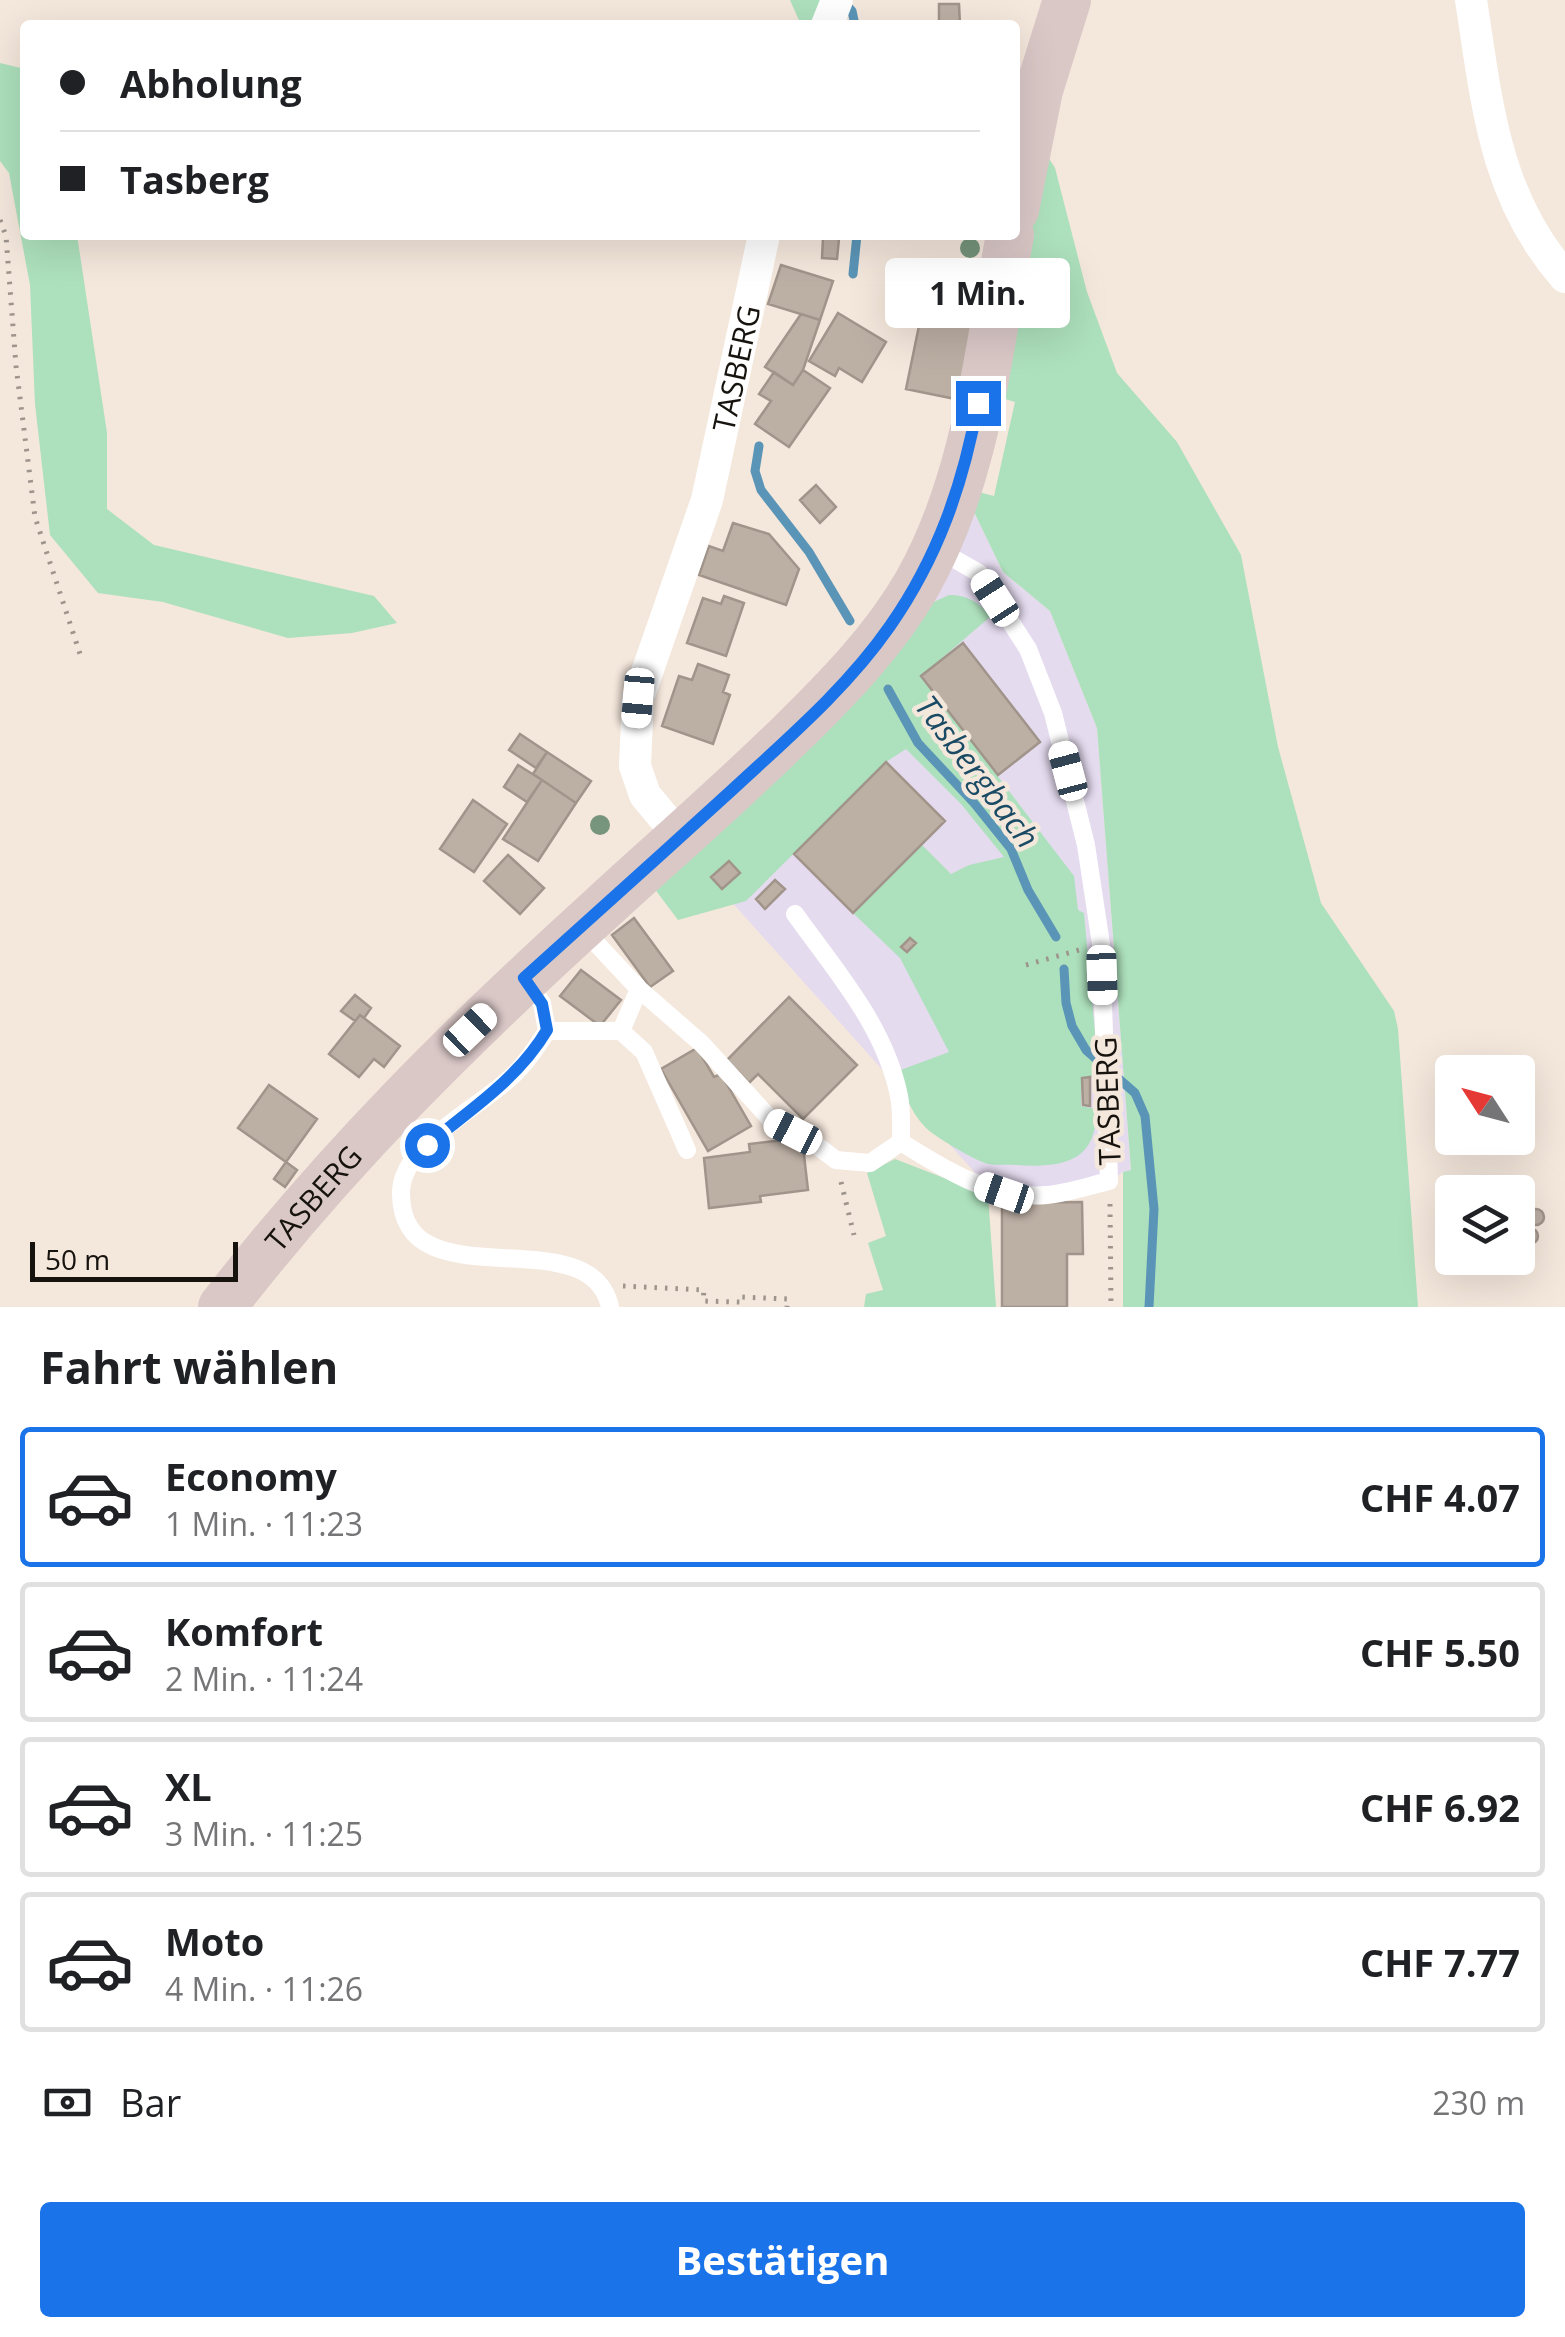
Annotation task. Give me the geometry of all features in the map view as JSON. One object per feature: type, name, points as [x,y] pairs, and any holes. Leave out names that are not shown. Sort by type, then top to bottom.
[{"type":"main road","points":[[1020,184],[1038,90],[1068,0]]},
{"type":"main road","name":"TASBERG","points":[[222,1307],[284,1228],[379,1120],[524,978],[844,682],[889,628],[935,548],[957,498],[1009,240]]},
{"type":"street","points":[[1471,0],[1488,112],[1509,188],[1539,244],[1565,278]]},
{"type":"street","name":"TASBERG","points":[[680,837],[645,795],[634,766],[638,698],[707,500],[763,240]]},
{"type":"lane","name":"TASBERG","points":[[902,1142],[966,1180],[1004,1193],[1047,1195],[1109,1181],[1101,944],[1076,800],[1053,713],[1028,648],[979,573],[935,548]]},
{"type":"lane","points":[[581,927],[639,989],[702,1044],[774,1122],[836,1160],[870,1163],[902,1142],[899,1098],[890,1061],[868,1017],[795,914]]},
{"type":"lane","points":[[524,978],[542,1004],[547,1030],[510,1079],[414,1157],[401,1185],[402,1206],[416,1236],[445,1254],[537,1260],[585,1272],[609,1300]]},
{"type":"lane","points":[[621,1031],[639,989]]},
{"type":"lane","points":[[547,1030],[621,1031],[644,1052],[687,1150]]},
{"type":"path","points":[[0,220],[6,236],[16,366],[35,517],[82,660]]},
{"type":"path","points":[[1026,966],[1101,944]]},
{"type":"path","points":[[836,1160],[854,1236]]},
{"type":"path","points":[[1109,1181],[1111,1307]]},
{"type":"path","points":[[609,1300],[619,1286],[704,1290],[703,1300],[788,1299],[787,1307]]},
{"type":"shaded area","points":[[974,512],[1003,572],[1050,611],[1097,728],[1131,1171],[1123,1172],[1095,1193],[995,1195],[685,850]]},
{"type":"green space","points":[[790,0],[826,0],[815,20],[799,20]]},
{"type":"green space","points":[[0,63],[20,68],[20,232],[9,173],[0,161]]},
{"type":"green space","points":[[1043,149],[1055,168],[1087,292],[1117,373],[1177,442],[1241,555],[1278,747],[1321,903],[1394,1011],[1418,1307],[1123,1307],[1123,1172],[1131,1170],[1097,728],[1050,611],[1003,572],[974,512],[974,491],[994,496],[1015,402],[995,396]]},
{"type":"green space","points":[[22,240],[78,240],[107,433],[107,509],[154,545],[374,596],[397,623],[352,633],[288,638],[163,602],[98,593],[50,535],[35,404],[30,285]]},
{"type":"green space","points":[[949,595],[972,600],[990,617],[921,676],[1074,876],[1078,910],[1084,913],[1099,1075],[1081,1078],[1081,1106],[1096,1109],[1095,1127],[1083,1151],[1062,1163],[1032,1166],[979,1161],[929,1131],[919,1121],[905,1093],[898,1071],[949,1052],[900,958],[853,913],[922,845],[951,874],[969,865],[1004,857],[961,804],[906,749],[886,762],[746,901],[678,920],[654,888],[929,604]]},
{"type":"green space","points":[[895,1159],[988,1195],[996,1307],[864,1307],[866,1294],[883,1290],[868,1243],[886,1236],[867,1173]]},
{"type":"building","points":[[939,4],[959,4],[960,20],[939,20]]},
{"type":"building","points":[[823,240],[839,240],[837,259],[822,258]]},
{"type":"building","points":[[781,265],[833,281],[820,320],[768,304]]},
{"type":"building","points":[[838,313],[886,342],[862,382],[839,368],[835,376],[809,361]]},
{"type":"building","points":[[801,314],[820,320],[803,370],[793,385],[765,367]]},
{"type":"building","points":[[921,316],[975,327],[960,400],[906,389]]},
{"type":"building","points":[[803,370],[830,388],[789,447],[755,424],[771,401],[759,394],[774,372],[793,385]]},
{"type":"building","points":[[816,485],[836,507],[820,523],[800,500]]},
{"type":"building","points":[[733,523],[769,534],[799,569],[786,605],[699,575],[709,546],[723,551]]},
{"type":"building","points":[[724,596],[744,603],[726,656],[687,643],[703,598],[721,604]]},
{"type":"building","points":[[963,643],[1040,742],[998,775],[921,676]]},
{"type":"building","points":[[698,664],[729,675],[723,692],[730,695],[713,744],[662,726],[679,676],[692,680]]},
{"type":"building","points":[[520,734],[547,752],[536,768],[509,750]]},
{"type":"building","points":[[547,752],[591,781],[576,803],[533,774]]},
{"type":"building","points":[[886,762],[945,821],[853,913],[794,854]]},
{"type":"building","points":[[518,765],[542,780],[527,802],[504,787]]},
{"type":"building","points":[[542,780],[576,803],[538,861],[503,839]]},
{"type":"building","points":[[473,800],[507,824],[474,872],[440,849]]},
{"type":"building","points":[[508,855],[544,888],[520,914],[484,881]]},
{"type":"building","points":[[729,861],[740,873],[722,889],[711,877]]},
{"type":"building","points":[[775,880],[785,889],[765,909],[756,899]]},
{"type":"building","points":[[634,918],[673,971],[650,987],[612,935]]},
{"type":"building","points":[[910,938],[916,943],[907,952],[901,947]]},
{"type":"building","points":[[581,970],[621,1000],[600,1026],[560,996]]},
{"type":"building","points":[[355,995],[371,1008],[364,1018],[360,1015],[355,1021],[341,1011]]},
{"type":"building","points":[[789,997],[857,1065],[803,1119],[758,1074],[749,1083],[727,1060]]},
{"type":"building","points":[[360,1015],[400,1046],[384,1067],[374,1059],[359,1077],[329,1054]]},
{"type":"building","points":[[697,1048],[714,1077],[721,1074],[751,1126],[708,1151],[661,1069]]},
{"type":"building","points":[[1090,1077],[1090,1106],[1083,1105],[1082,1078]]},
{"type":"building","points":[[269,1085],[317,1119],[286,1162],[238,1128]]},
{"type":"building","points":[[802,1138],[808,1190],[760,1196],[761,1202],[709,1208],[704,1158],[750,1152],[749,1144]]},
{"type":"building","points":[[286,1162],[297,1170],[285,1187],[274,1179]]},
{"type":"building","points":[[1082,1202],[1083,1254],[1067,1254],[1067,1307],[1002,1307],[1002,1203]]},
{"type":"building","points":[[1535,1209],[1542,1211],[1542,1223],[1535,1225]]},
{"type":"waterway","name":"Tasbergbach","points":[[843,1],[854,20]]},
{"type":"waterway","name":"Tasbergbach","points":[[853,274],[856,240]]},
{"type":"waterway","points":[[759,446],[755,471],[761,490],[809,552],[850,621]]},
{"type":"waterway","name":"Tasbergbach","points":[[888,689],[918,743],[1011,849],[1028,890],[1056,937]]},
{"type":"waterway","name":"Tasbergbach","points":[[1064,969],[1072,1026],[1086,1050],[1135,1093],[1145,1116],[1154,1209],[1149,1307]]},
{"type":"route","points":[[427,1145],[510,1079],[547,1030],[542,1004],[524,978],[763,762],[844,682],[889,628],[917,583],[957,498],[978,403]]}]
